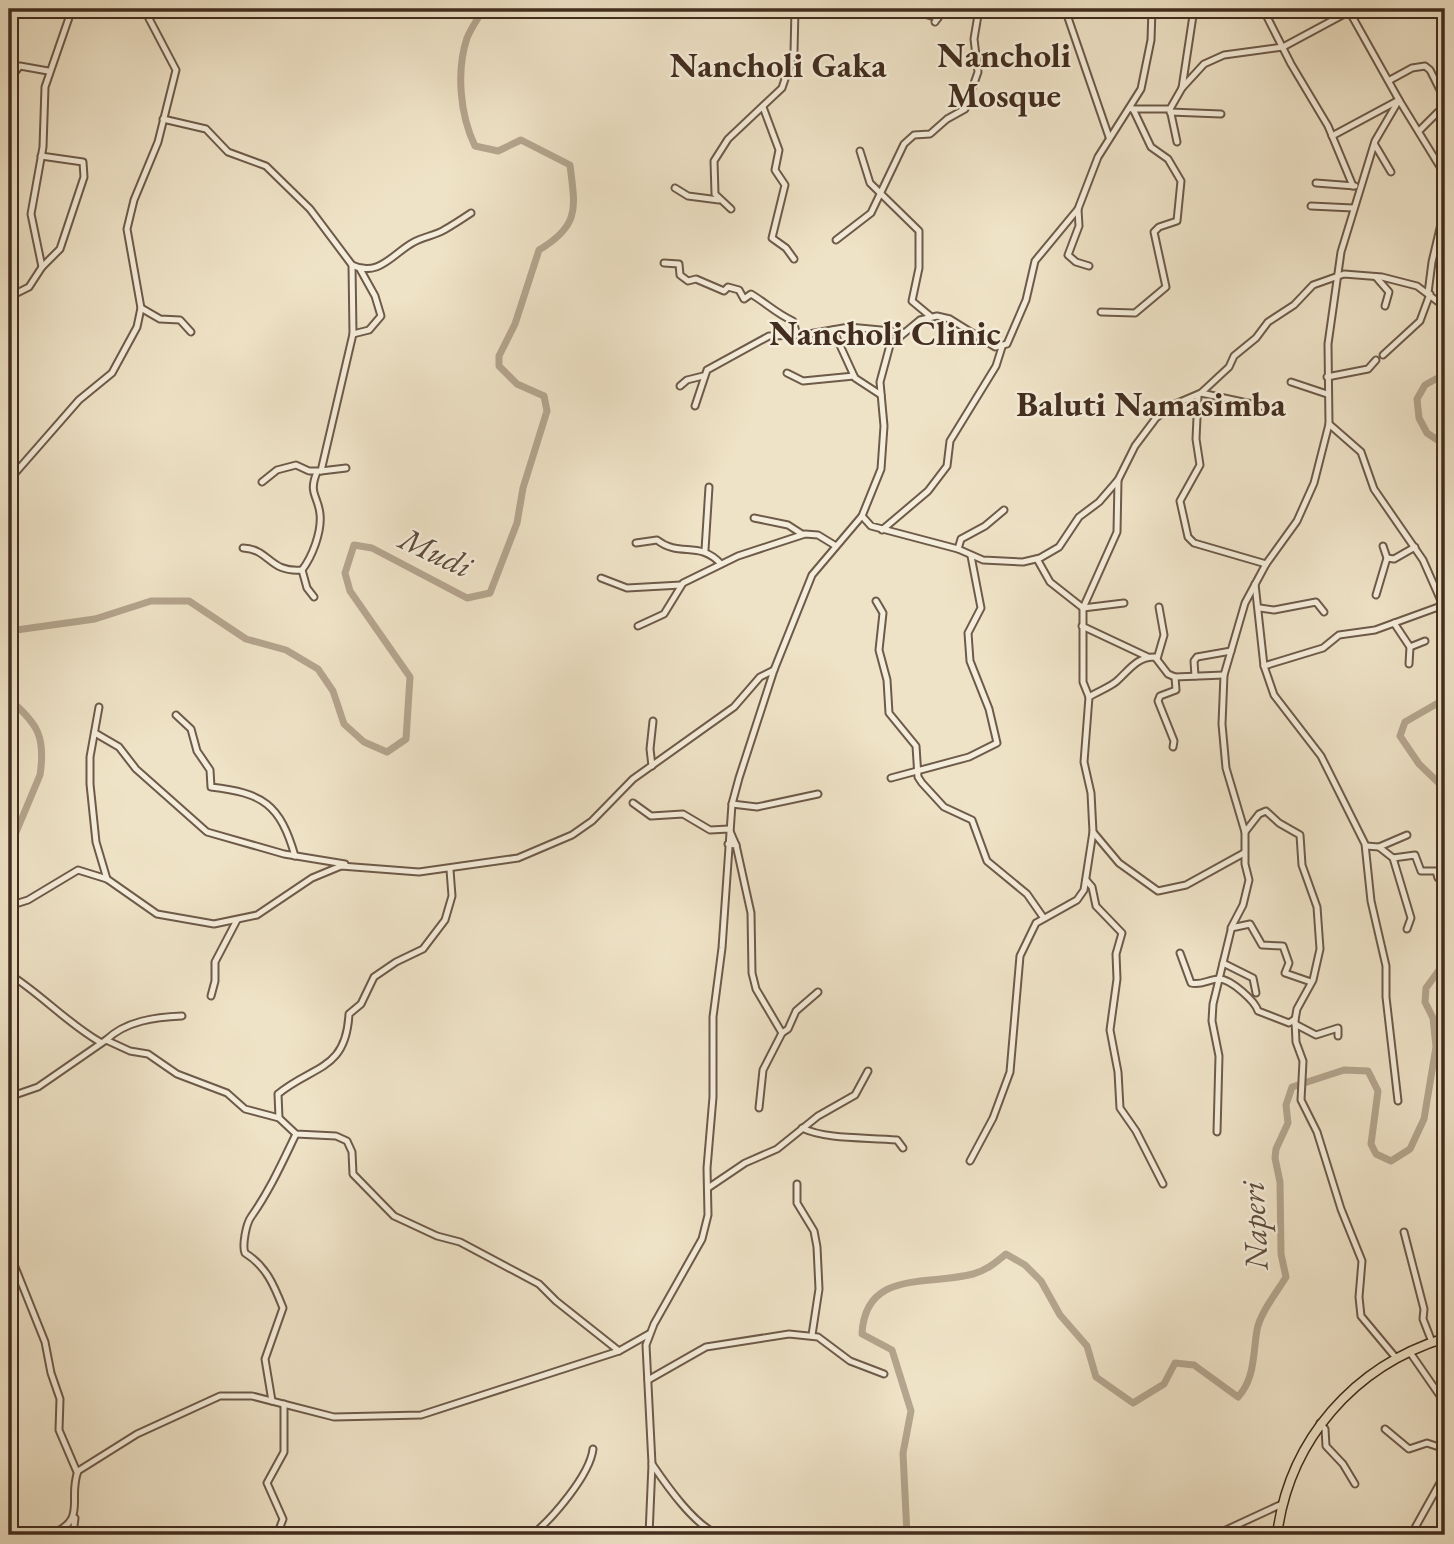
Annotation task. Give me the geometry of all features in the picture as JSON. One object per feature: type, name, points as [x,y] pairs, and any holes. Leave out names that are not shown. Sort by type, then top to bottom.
[{"type":"highway","points":[[1277,1535],[1282,1504],[1296,1466],[1321,1423],[1348,1392],[1396,1359],[1409,1351],[1445,1338]]},
{"type":"street","points":[[41,267],[31,215],[41,156],[48,71],[72,9]]},
{"type":"street","points":[[9,481],[79,400],[112,373],[137,327],[141,308],[127,229],[134,200],[156,148],[176,69],[144,9]]},
{"type":"street","points":[[731,209],[714,193],[714,161],[728,139],[782,88],[792,61],[795,9]]},
{"type":"street","points":[[907,9],[937,20],[944,9]]},
{"type":"street","points":[[836,240],[869,216],[896,165],[901,148],[912,136],[930,134],[966,108],[978,72],[974,39],[979,9]]},
{"type":"street","points":[[1065,9],[1109,137]]},
{"type":"street","points":[[882,530],[928,491],[947,466],[950,441],[996,366],[1002,347],[1024,307],[1035,261],[1078,209],[1093,166],[1141,89],[1148,60],[1152,9]]},
{"type":"street","points":[[1182,88],[1194,9]]},
{"type":"street","points":[[1263,9],[1332,136],[1353,186]]},
{"type":"street","points":[[1177,142],[1170,111],[1182,88],[1198,69],[1215,58],[1283,47],[1349,10],[1445,175]]},
{"type":"street","points":[[9,79],[20,66],[48,71]]},
{"type":"street","points":[[1390,80],[1412,68],[1425,66],[1430,70],[1445,103],[1419,131]]},
{"type":"street","points":[[1332,136],[1399,100]]},
{"type":"street","points":[[1217,1132],[1219,1056],[1212,1014],[1231,928],[1243,905],[1249,880],[1244,853],[1245,831],[1226,768],[1222,724],[1224,675],[1237,620],[1266,564],[1303,510],[1314,483],[1329,424],[1327,377],[1331,306],[1353,208],[1374,144],[1399,100]]},
{"type":"street","points":[[763,107],[779,150],[775,170],[785,185],[772,238],[786,248],[794,259]]},
{"type":"street","points":[[1131,109],[1221,114]]},
{"type":"street","points":[[1101,312],[1135,313],[1166,287],[1154,232],[1159,227],[1177,220],[1180,211],[1181,181],[1168,159],[1151,147],[1131,109]]},
{"type":"street","points":[[163,119],[206,129],[228,152],[266,166],[310,209],[352,265],[360,269],[375,296],[381,316],[374,327],[353,334]]},
{"type":"street","points":[[1374,144],[1391,172]]},
{"type":"street","points":[[860,150],[869,181],[919,231],[919,268],[912,301],[930,316],[950,319],[995,347],[1002,347]]},
{"type":"street","points":[[9,297],[29,287],[41,267],[55,257],[66,237],[85,167],[83,162],[41,156]]},
{"type":"street","points":[[1316,183],[1361,188]]},
{"type":"street","points":[[675,188],[688,196],[721,200]]},
{"type":"street","points":[[1311,206],[1353,208]]},
{"type":"street","points":[[1383,355],[1420,321],[1429,294],[1432,262],[1445,207]]},
{"type":"street","points":[[1078,209],[1079,226],[1068,255],[1076,262],[1088,266]]},
{"type":"street","points":[[360,269],[383,265],[411,243],[432,232],[444,230],[471,213]]},
{"type":"street","points":[[664,263],[679,264],[680,275],[688,281],[696,279],[724,291],[728,288],[738,290],[744,299],[751,294],[769,304],[778,315],[793,321],[797,335]]},
{"type":"street","points":[[314,597],[307,589],[302,570],[319,537],[320,515],[312,491],[353,334],[352,265]]},
{"type":"street","points":[[862,516],[871,526],[958,549],[971,556],[996,562],[1037,559],[1059,547],[1079,517],[1099,502],[1118,480],[1138,442],[1156,418],[1173,405],[1199,394],[1229,368],[1235,355],[1256,338],[1268,322],[1294,304],[1313,285],[1339,275],[1376,277],[1409,283],[1445,306]]},
{"type":"street","points":[[1376,277],[1389,292],[1385,306]]},
{"type":"street","points":[[141,308],[156,318],[180,320],[191,332]]},
{"type":"street","points":[[649,1535],[652,1464],[645,1361],[649,1334],[702,1239],[708,1215],[713,1017],[722,948],[732,804],[774,670],[812,575],[862,516],[883,457],[880,382],[887,352],[902,332],[930,316]]},
{"type":"street","points":[[680,386],[687,380],[703,376],[718,362],[769,336],[797,335],[849,327],[902,332]]},
{"type":"street","points":[[833,330],[854,376],[862,385],[881,395]]},
{"type":"street","points":[[1327,377],[1368,369],[1376,360]]},
{"type":"street","points":[[786,373],[807,381],[854,376]]},
{"type":"street","points":[[695,406],[703,376]]},
{"type":"street","points":[[1291,382],[1327,394]]},
{"type":"street","points":[[1199,394],[1266,407]]},
{"type":"street","points":[[1199,394],[1196,439],[1200,465],[1180,501],[1188,537],[1194,543],[1266,564]]},
{"type":"street","points":[[1264,666],[1323,648],[1339,635],[1394,623],[1443,608],[1416,547],[1374,489],[1361,452],[1329,424]]},
{"type":"street","points":[[262,482],[276,470],[296,465],[319,471],[345,468]]},
{"type":"street","points":[[970,1161],[993,1118],[1010,1072],[1020,956],[1036,923],[1077,900],[1086,880],[1093,832],[1091,793],[1084,762],[1089,696],[1083,682],[1083,608],[1117,532],[1118,480]]},
{"type":"street","points":[[705,550],[709,487]]},
{"type":"street","points":[[958,549],[961,539],[985,526],[1004,510]]},
{"type":"street","points":[[754,518],[788,525],[803,534],[818,536],[836,546]]},
{"type":"street","points":[[600,578],[627,588],[681,585],[721,564],[803,534]]},
{"type":"street","points":[[636,542],[657,540],[669,549],[705,550],[721,564]]},
{"type":"street","points":[[1376,595],[1387,558],[1383,547]]},
{"type":"street","points":[[1387,558],[1394,559],[1416,547]]},
{"type":"street","points":[[243,548],[259,552],[283,570],[302,570]]},
{"type":"street","points":[[891,778],[969,757],[997,743],[989,709],[970,661],[968,633],[981,608],[971,556]]},
{"type":"street","points":[[1037,559],[1052,584],[1083,608],[1124,603]]},
{"type":"street","points":[[1255,584],[1260,608],[1264,666],[1274,695],[1321,756],[1366,846],[1371,901],[1386,966],[1386,997],[1398,1101]]},
{"type":"street","points":[[638,626],[664,614],[681,585]]},
{"type":"street","points":[[876,601],[883,613],[879,650],[887,680],[888,710],[916,746],[920,780],[944,807],[972,820],[987,861],[1027,894],[1043,917]]},
{"type":"street","points":[[1260,608],[1284,608],[1316,602],[1324,612]]},
{"type":"street","points":[[1157,659],[1164,635],[1159,607]]},
{"type":"street","points":[[1394,623],[1410,646],[1409,664]]},
{"type":"street","points":[[1082,626],[1157,659],[1168,674],[1175,677],[1224,675]]},
{"type":"street","points":[[1410,646],[1425,641]]},
{"type":"street","points":[[1262,648],[1268,656],[1279,660]]},
{"type":"street","points":[[1195,676],[1194,661],[1197,657],[1231,651]]},
{"type":"street","points":[[1089,696],[1119,680],[1133,664],[1148,657]]},
{"type":"street","points":[[95,733],[119,747],[136,769],[203,830],[295,856],[419,872],[450,870],[518,858],[572,835],[604,810],[633,779],[734,707],[760,677],[774,670]]},
{"type":"street","points":[[1173,747],[1174,741],[1158,701],[1162,694],[1176,690],[1175,677]]},
{"type":"street","points":[[99,707],[90,757],[90,784],[96,842],[107,879]]},
{"type":"street","points":[[176,715],[191,729],[197,751],[209,770],[211,786],[238,790],[267,802],[285,825],[295,856]]},
{"type":"street","points":[[652,766],[650,749],[653,721]]},
{"type":"street","points":[[732,804],[757,807],[818,794]]},
{"type":"street","points":[[633,803],[655,817],[683,814],[710,830],[729,829]]},
{"type":"street","points":[[1245,831],[1259,814],[1266,811],[1279,823],[1300,835],[1302,865],[1317,907],[1320,949],[1311,982],[1297,1009],[1295,1021],[1296,1042],[1303,1061],[1301,1093],[1362,1261],[1359,1297],[1361,1316],[1396,1359]]},
{"type":"street","points":[[729,829],[736,845],[751,913],[752,973],[756,989],[782,1033]]},
{"type":"street","points":[[1093,832],[1119,863],[1158,891],[1186,885],[1244,853]]},
{"type":"street","points":[[1366,846],[1379,847],[1407,835]]},
{"type":"street","points":[[728,844],[736,845]]},
{"type":"street","points":[[1379,847],[1393,858],[1411,918],[1407,929]]},
{"type":"street","points":[[1393,858],[1415,855],[1421,871],[1436,871],[1438,878]]},
{"type":"street","points":[[9,906],[34,897],[71,871],[88,871],[107,879],[132,899],[163,916],[214,924],[257,915],[312,878],[332,869],[352,865]]},
{"type":"street","points":[[279,1118],[278,1094],[331,1063],[347,1032],[349,1014],[362,1004],[374,977],[423,949],[445,920],[452,896],[450,870]]},
{"type":"street","points":[[1086,880],[1092,887],[1096,906],[1122,933],[1116,954],[1117,979],[1110,1030],[1118,1072],[1120,1108],[1163,1184]]},
{"type":"street","points":[[211,996],[215,981],[215,962],[237,920]]},
{"type":"street","points":[[1231,928],[1250,924],[1262,946],[1283,946],[1289,963],[1284,973],[1311,982]]},
{"type":"street","points":[[1180,953],[1191,983],[1220,979],[1232,984],[1257,1006],[1258,1011],[1289,1023],[1295,1021]]},
{"type":"street","points":[[1223,963],[1253,978],[1256,993]]},
{"type":"street","points":[[9,974],[30,987],[53,1010],[103,1041],[130,1051],[148,1054],[177,1074],[227,1093],[245,1109],[279,1118],[296,1134],[335,1136],[347,1141],[352,1152],[353,1174],[394,1216],[437,1236],[460,1242],[539,1284],[555,1301],[619,1351]]},
{"type":"street","points":[[759,1108],[762,1070],[796,1011],[818,992]]},
{"type":"street","points":[[9,1097],[38,1087],[117,1030],[182,1016]]},
{"type":"street","points":[[1295,1021],[1316,1035],[1338,1028],[1338,1036]]},
{"type":"street","points":[[708,1188],[745,1163],[777,1149],[802,1128],[855,1095],[868,1071]]},
{"type":"street","points":[[802,1128],[822,1136],[853,1135],[897,1140],[903,1148]]},
{"type":"street","points":[[272,1401],[265,1359],[283,1308],[265,1269],[245,1253],[242,1243],[250,1218],[274,1184],[296,1134]]},
{"type":"street","points":[[797,1184],[797,1203],[814,1231],[817,1247],[819,1289],[811,1335]]},
{"type":"street","points":[[1404,1231],[1424,1309],[1423,1319],[1432,1342]]},
{"type":"street","points":[[9,1252],[45,1342],[60,1399],[60,1433],[77,1472],[73,1535]]},
{"type":"street","points":[[77,1472],[137,1434],[213,1399],[230,1394],[272,1401],[334,1417],[435,1412],[490,1390],[619,1351],[649,1334]]},
{"type":"street","points":[[648,1380],[706,1347],[789,1334],[811,1335],[827,1342],[850,1361],[884,1374]]},
{"type":"street","points":[[1409,1351],[1445,1403]]},
{"type":"street","points":[[277,1535],[283,1519],[267,1483],[284,1452],[284,1404]]},
{"type":"street","points":[[1321,1423],[1325,1429],[1326,1446],[1343,1464],[1355,1484]]},
{"type":"street","points":[[1385,1429],[1409,1449],[1427,1443],[1445,1449]]},
{"type":"street","points":[[532,1535],[554,1517],[590,1460],[593,1449]]},
{"type":"street","points":[[652,1464],[675,1496],[707,1528],[719,1535]]},
{"type":"street","points":[[1411,1535],[1445,1474]]},
{"type":"street","points":[[1215,1535],[1282,1504]]},
{"type":"street","points":[[49,1535],[66,1527],[75,1511]]},
{"type":"waterway","name":"Mudi","points":[[9,631],[95,619],[151,601],[189,601],[246,639],[286,650],[318,669],[333,691],[344,724],[364,742],[387,752],[406,739],[410,677],[350,591],[345,573],[354,545],[372,548],[467,598],[490,593],[517,523],[523,488],[547,411],[544,396],[517,384],[499,366],[499,356],[515,324],[539,250],[562,232],[572,214],[570,165],[521,140],[498,151],[475,146],[463,107],[461,64],[467,38],[483,9]]},
{"type":"waterway","name":"Naperi","points":[[1445,374],[1425,385],[1417,399],[1419,418],[1427,433],[1445,445]]},
{"type":"waterway","name":"Mudi","points":[[9,699],[33,723],[42,750],[40,775],[9,849]]},
{"type":"waterway","name":"Naperi","points":[[1445,699],[1405,722],[1400,736],[1419,764],[1445,789]]},
{"type":"waterway","name":"Naperi","points":[[907,1535],[903,1453],[911,1411],[892,1350],[862,1334],[866,1313],[874,1299],[902,1284],[978,1272],[1006,1254],[1025,1265],[1041,1281],[1060,1315],[1087,1346],[1096,1377],[1133,1403],[1164,1384],[1175,1363],[1194,1365],[1238,1397],[1248,1382],[1259,1323],[1286,1277],[1281,1254],[1280,1182],[1275,1158],[1276,1149],[1288,1123],[1286,1105],[1292,1087],[1344,1070],[1368,1071],[1378,1091],[1371,1144],[1376,1154],[1391,1161],[1410,1149],[1424,1119],[1436,1047],[1433,1018],[1425,1002],[1426,988],[1445,962]]},
{"type":"district","name":"Nancholi Gaka","points":[[778,64]]},
{"type":"district","name":"Nancholi Mosque","points":[[1004,74]]},
{"type":"district","name":"Nancholi Clinic","points":[[885,332]]},
{"type":"district","name":"Baluti Namasimba","points":[[1151,403]]}]
